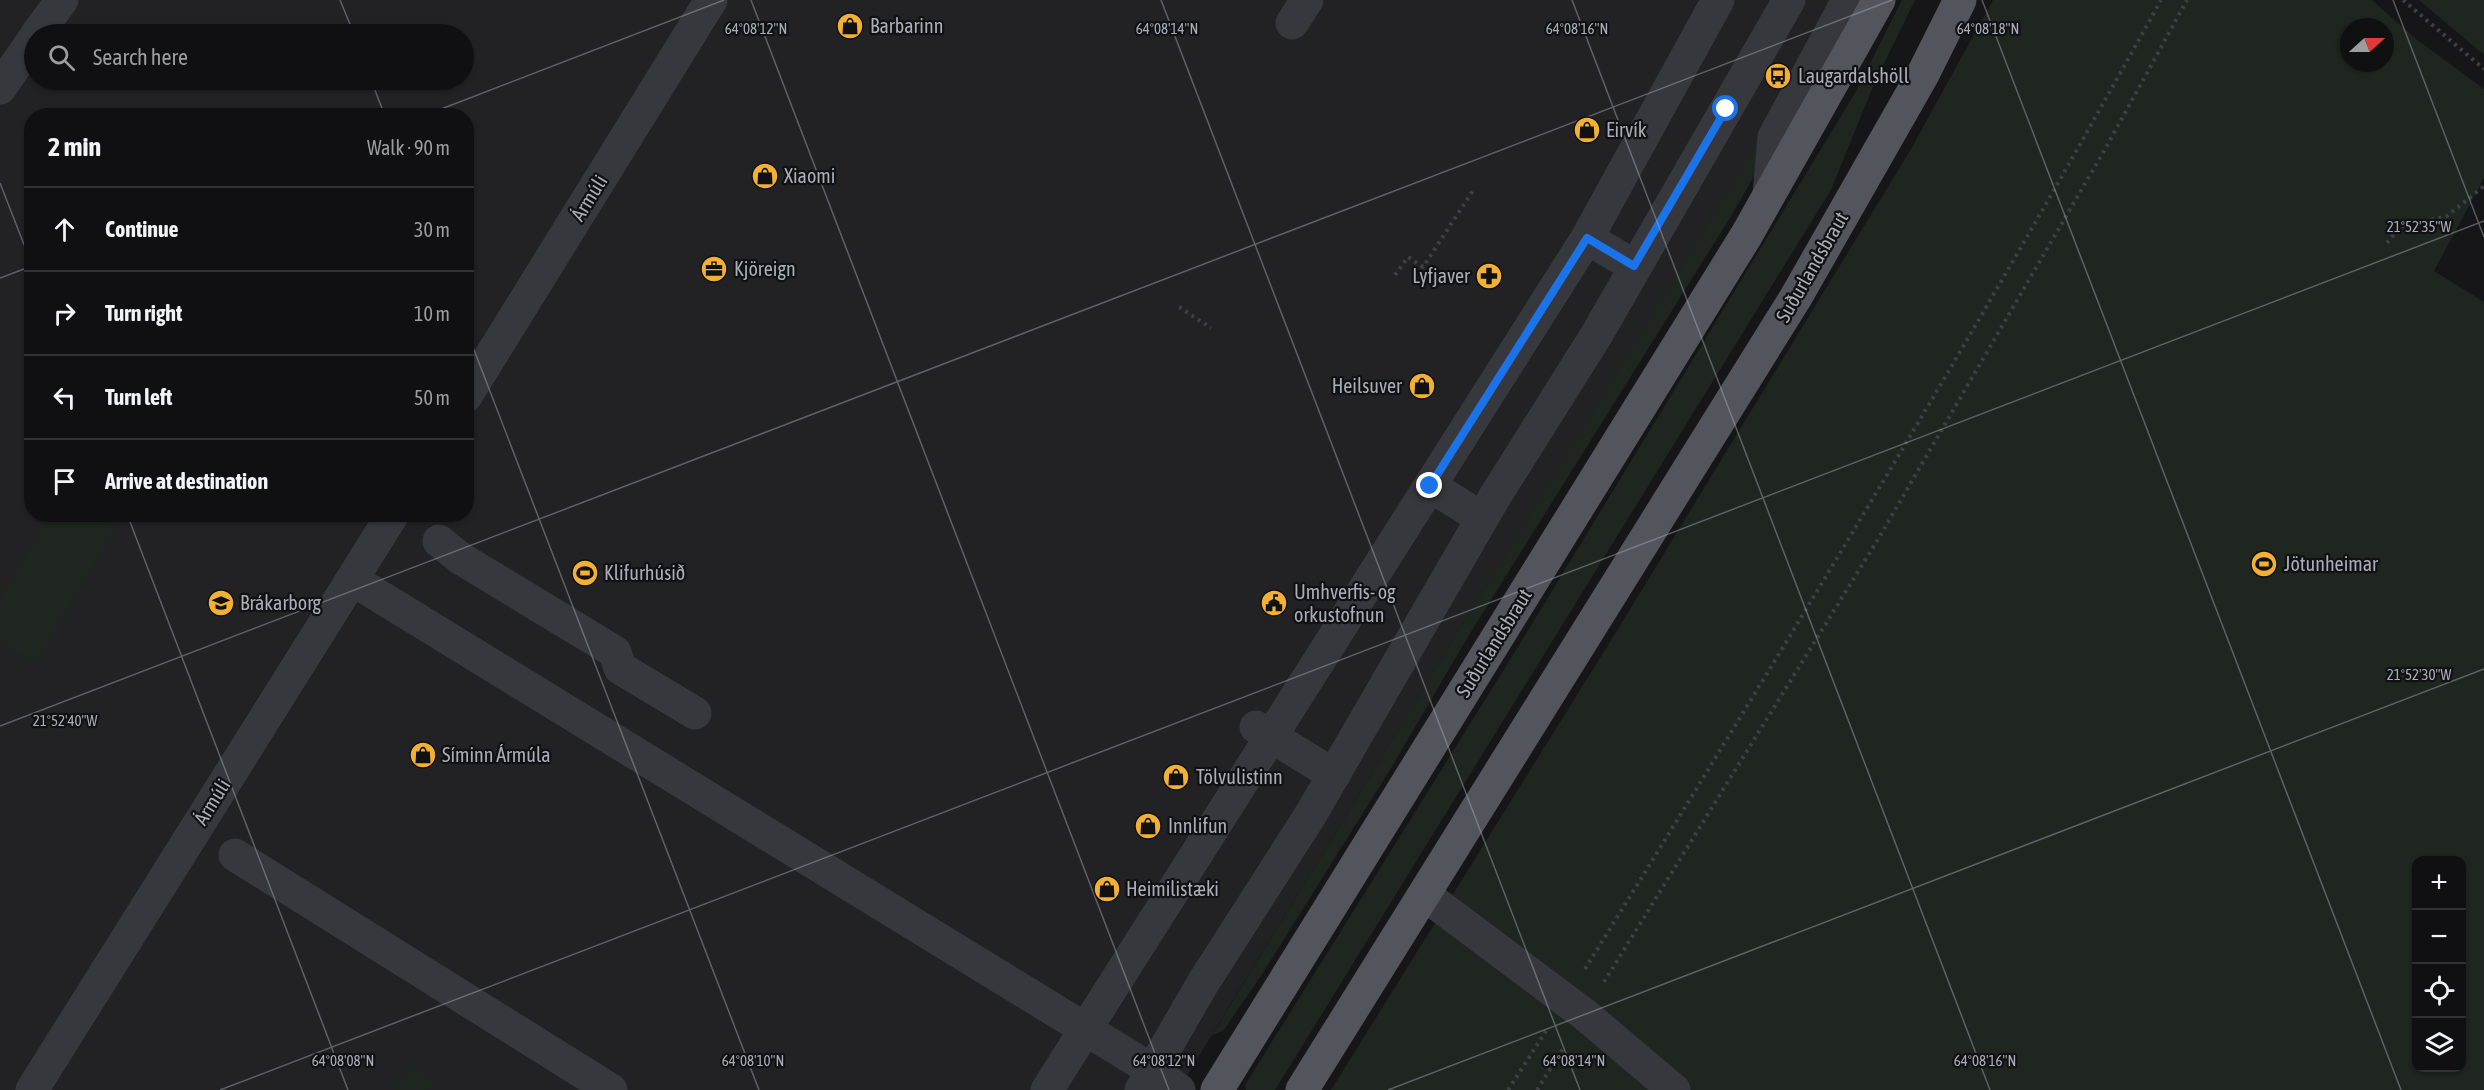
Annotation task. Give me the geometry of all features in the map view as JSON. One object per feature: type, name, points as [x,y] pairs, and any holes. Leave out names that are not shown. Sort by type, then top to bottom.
[{"type":"main road","name":"Suðurlandsbraut","points":[[1217,1090],[1769,194],[1879,0]]},
{"type":"main road","name":"Suðurlandsbraut","points":[[1302,1090],[1796,297],[1922,76],[1960,0]]},
{"type":"street","points":[[45,24],[62,0]]},
{"type":"street","name":"Ármúli","points":[[474,383],[711,0]]},
{"type":"street","points":[[1047,1090],[1263,733],[1430,486],[1587,238],[1718,0]]},
{"type":"street","points":[[1146,1080],[1334,775],[1482,518],[1597,334],[1634,266],[1789,0]]},
{"type":"street","name":"Suðurlandsbraut","points":[[1769,194],[1774,137],[1848,0]]},
{"type":"street","points":[[0,88],[24,53]]},
{"type":"street","points":[[1587,238],[1634,266]]},
{"type":"street","points":[[1430,486],[1482,518]]},
{"type":"street","name":"Ármúli","points":[[32,1090],[388,522]]},
{"type":"street","points":[[439,541],[460,558],[615,652],[620,668],[695,713]]},
{"type":"street","points":[[353,580],[1086,1029],[1146,1080],[1179,1090]]},
{"type":"street","points":[[1263,733],[1334,775]]},
{"type":"street","points":[[235,855],[611,1090]]},
{"type":"street","points":[[1425,895],[1575,1007],[1674,1090]]},
{"type":"path","points":[[1537,1090],[1575,1007],[1696,789],[1964,344],[2085,137],[2161,0]]},
{"type":"path","points":[[1508,1090],[1575,1007],[1877,541],[2104,151],[2187,0]]},
{"type":"path","points":[[2403,0],[2484,69]]},
{"type":"path","points":[[2387,243],[2400,227],[2446,216],[2484,186]]},
{"type":"path","points":[[1395,275],[1407,257],[1423,267],[1474,189]]},
{"type":"path","points":[[1179,307],[1211,328]]},
{"type":"shaded area","points":[[0,0],[1841,0],[1740,173],[1178,1090],[0,1090]]},
{"type":"shaded area","points":[[1902,0],[1915,0],[1874,84],[1831,190],[1275,1090],[1246,1090],[1245,1085],[1521,642],[1855,93]]},
{"type":"shaded area","points":[[1993,0],[2372,0],[2392,18],[2340,18],[2340,72],[2394,72],[2394,20],[2416,39],[2484,89],[2484,178],[2434,271],[2484,302],[2484,1090],[1331,1090],[1618,629],[1911,149]]},
{"type":"shaded area","points":[[2419,0],[2484,0],[2484,55]]},
{"type":"shaded area","points":[[1767,127],[1753,178],[1733,213],[1469,635],[1390,770],[1259,979],[1223,1031],[1212,1035]]},
{"type":"shaded area","points":[[45,522],[102,522],[115,529],[36,664],[0,643],[0,599]]},
{"type":"shaded area","points":[[409,1065],[434,1080],[428,1090],[394,1090]]},
{"type":"place","name":"Barbarinn","points":[[850,26]]},
{"type":"place","name":"Laugardalshöll","points":[[1778,76]]},
{"type":"place","name":"Eirvík","points":[[1587,130]]},
{"type":"place","name":"Xiaomi","points":[[765,176]]},
{"type":"place","name":"Kjöreign","points":[[714,269]]},
{"type":"place","name":"Lyfjaver","points":[[1489,276]]},
{"type":"place","name":"Heilsuver","points":[[1422,386]]},
{"type":"place","name":"Jötunheimar","points":[[2264,564]]},
{"type":"place","name":"Klifurhúsið","points":[[585,573]]},
{"type":"place","name":"Brákarborg","points":[[221,603]]},
{"type":"place","name":"Umhverfis- og orkustofnun","points":[[1274,603]]},
{"type":"place","name":"Síminn Ármúla","points":[[423,755]]},
{"type":"place","name":"Tölvulistinn","points":[[1176,777]]},
{"type":"place","name":"Innlifun","points":[[1148,826]]},
{"type":"place","name":"Heimilistæki","points":[[1107,889]]},
{"type":"route","points":[[1430,486],[1587,238],[1634,266],[1726,109]]}]
